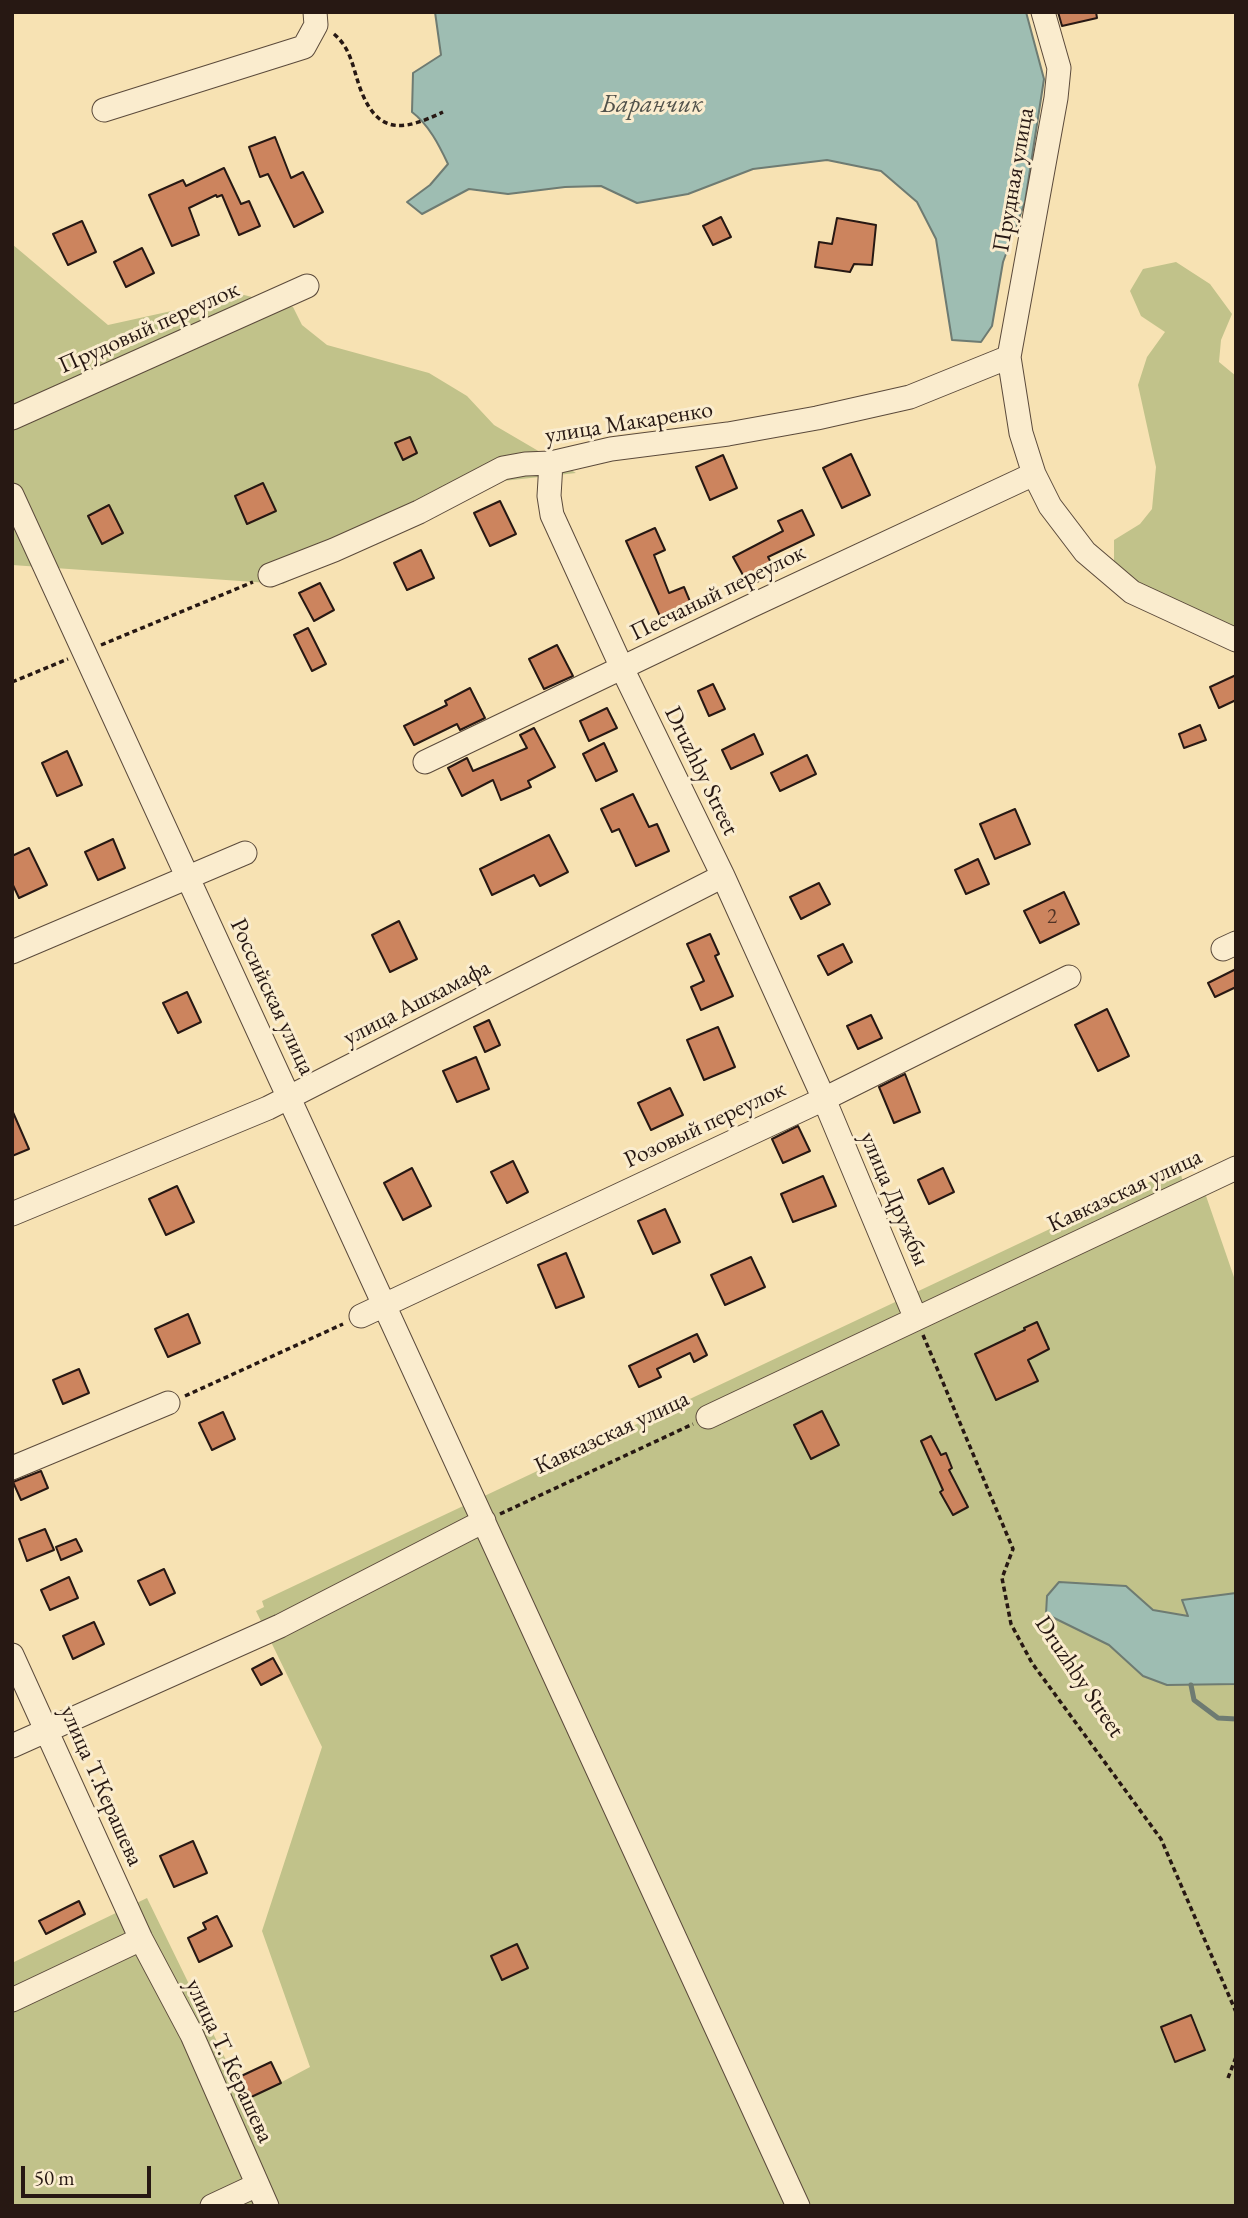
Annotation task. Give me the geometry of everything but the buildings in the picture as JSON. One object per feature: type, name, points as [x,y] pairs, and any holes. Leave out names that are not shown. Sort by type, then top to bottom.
[{"type":"street","name":"Прудная улица","points":[[1043,12],[1059,68],[1009,357],[1021,433],[1034,474],[1050,506],[1086,552],[1132,592],[1236,640]]},
{"type":"street","points":[[104,110],[304,47],[315,18]]},
{"type":"street","name":"Прудовый переулок","points":[[12,418],[307,286]]},
{"type":"street","name":"улица Макаренко","points":[[270,575],[419,512],[503,468],[551,463],[611,449],[741,432],[910,397],[1009,357]]},
{"type":"street","name":"Druzhby Street","points":[[551,463],[549,496],[552,515],[622,668],[723,876],[824,1099]]},
{"type":"street","name":"Песчаный переулок","points":[[425,761],[1034,474]]},
{"type":"street","name":"Российская улица","points":[[12,495],[797,2206]]},
{"type":"street","points":[[12,953],[245,853]]},
{"type":"street","name":"улица Ашхамафа","points":[[12,1214],[289,1097],[723,876]]},
{"type":"street","name":"Розовый переулок","points":[[361,1316],[824,1099],[1069,977]]},
{"type":"street","name":"улица Дружбы","points":[[824,1099],[916,1319]]},
{"type":"street","name":"Кавказcкая улица","points":[[708,1418],[1236,1168]]},
{"type":"street","points":[[12,1468],[169,1403]]},
{"type":"street","points":[[12,1746],[280,1626],[484,1521]]},
{"type":"street","name":"улица Т.Керашева","points":[[12,1655],[141,1939]]},
{"type":"street","points":[[12,2000],[141,1939]]},
{"type":"street","name":"улица Т. Керашева","points":[[141,1939],[191,2035],[262,2195]]},
{"type":"street","points":[[212,2206],[262,2195]]},
{"type":"path","points":[[315,18],[340,40],[351,57],[362,94],[377,117],[390,125],[418,124],[443,112]]},
{"type":"path","points":[[12,682],[270,575]]},
{"type":"path","points":[[169,1403],[361,1316]]},
{"type":"path","name":"Druzhby Street","points":[[916,1319],[1013,1549],[1002,1578],[1011,1624],[1032,1663],[1161,1839],[1236,2012]]},
{"type":"path","name":"Кавказcкая улица","points":[[484,1521],[708,1418]]},
{"type":"path","points":[[1228,2078],[1236,2057]]},
{"type":"green space","points":[[12,244],[108,325],[244,295],[293,307],[302,325],[327,345],[429,373],[467,396],[494,425],[576,473],[494,482],[283,584],[12,565]]},
{"type":"green space","points":[[1176,262],[1210,284],[1232,314],[1221,340],[1219,362],[1236,376],[1236,637],[1143,588],[1114,562],[1114,540],[1140,524],[1152,509],[1156,467],[1138,385],[1147,357],[1165,332],[1141,316],[1130,291],[1143,269]]},
{"type":"green space","points":[[1179,1168],[1188,1199],[1205,1193],[1236,1283],[1236,2206],[12,2206],[12,1963],[147,1898],[246,2101],[310,2067],[262,1931],[322,1747],[256,1611],[264,1607],[262,1601]]},
{"type":"water","name":"Баранчик","points":[[435,12],[1026,12],[1044,79],[1025,202],[1003,262],[992,326],[981,342],[952,340],[936,239],[917,202],[881,171],[827,160],[753,169],[688,194],[637,203],[601,186],[508,194],[469,189],[422,214],[407,202],[430,185],[448,164],[428,129],[412,112],[413,73],[441,55]]},
{"type":"water","points":[[1059,1582],[1126,1586],[1153,1610],[1188,1616],[1182,1600],[1236,1593],[1236,1684],[1167,1685],[1143,1676],[1109,1645],[1046,1614],[1047,1596]]},
{"type":"waterway","points":[[1191,1685],[1194,1700],[1218,1718],[1236,1719]]}]
